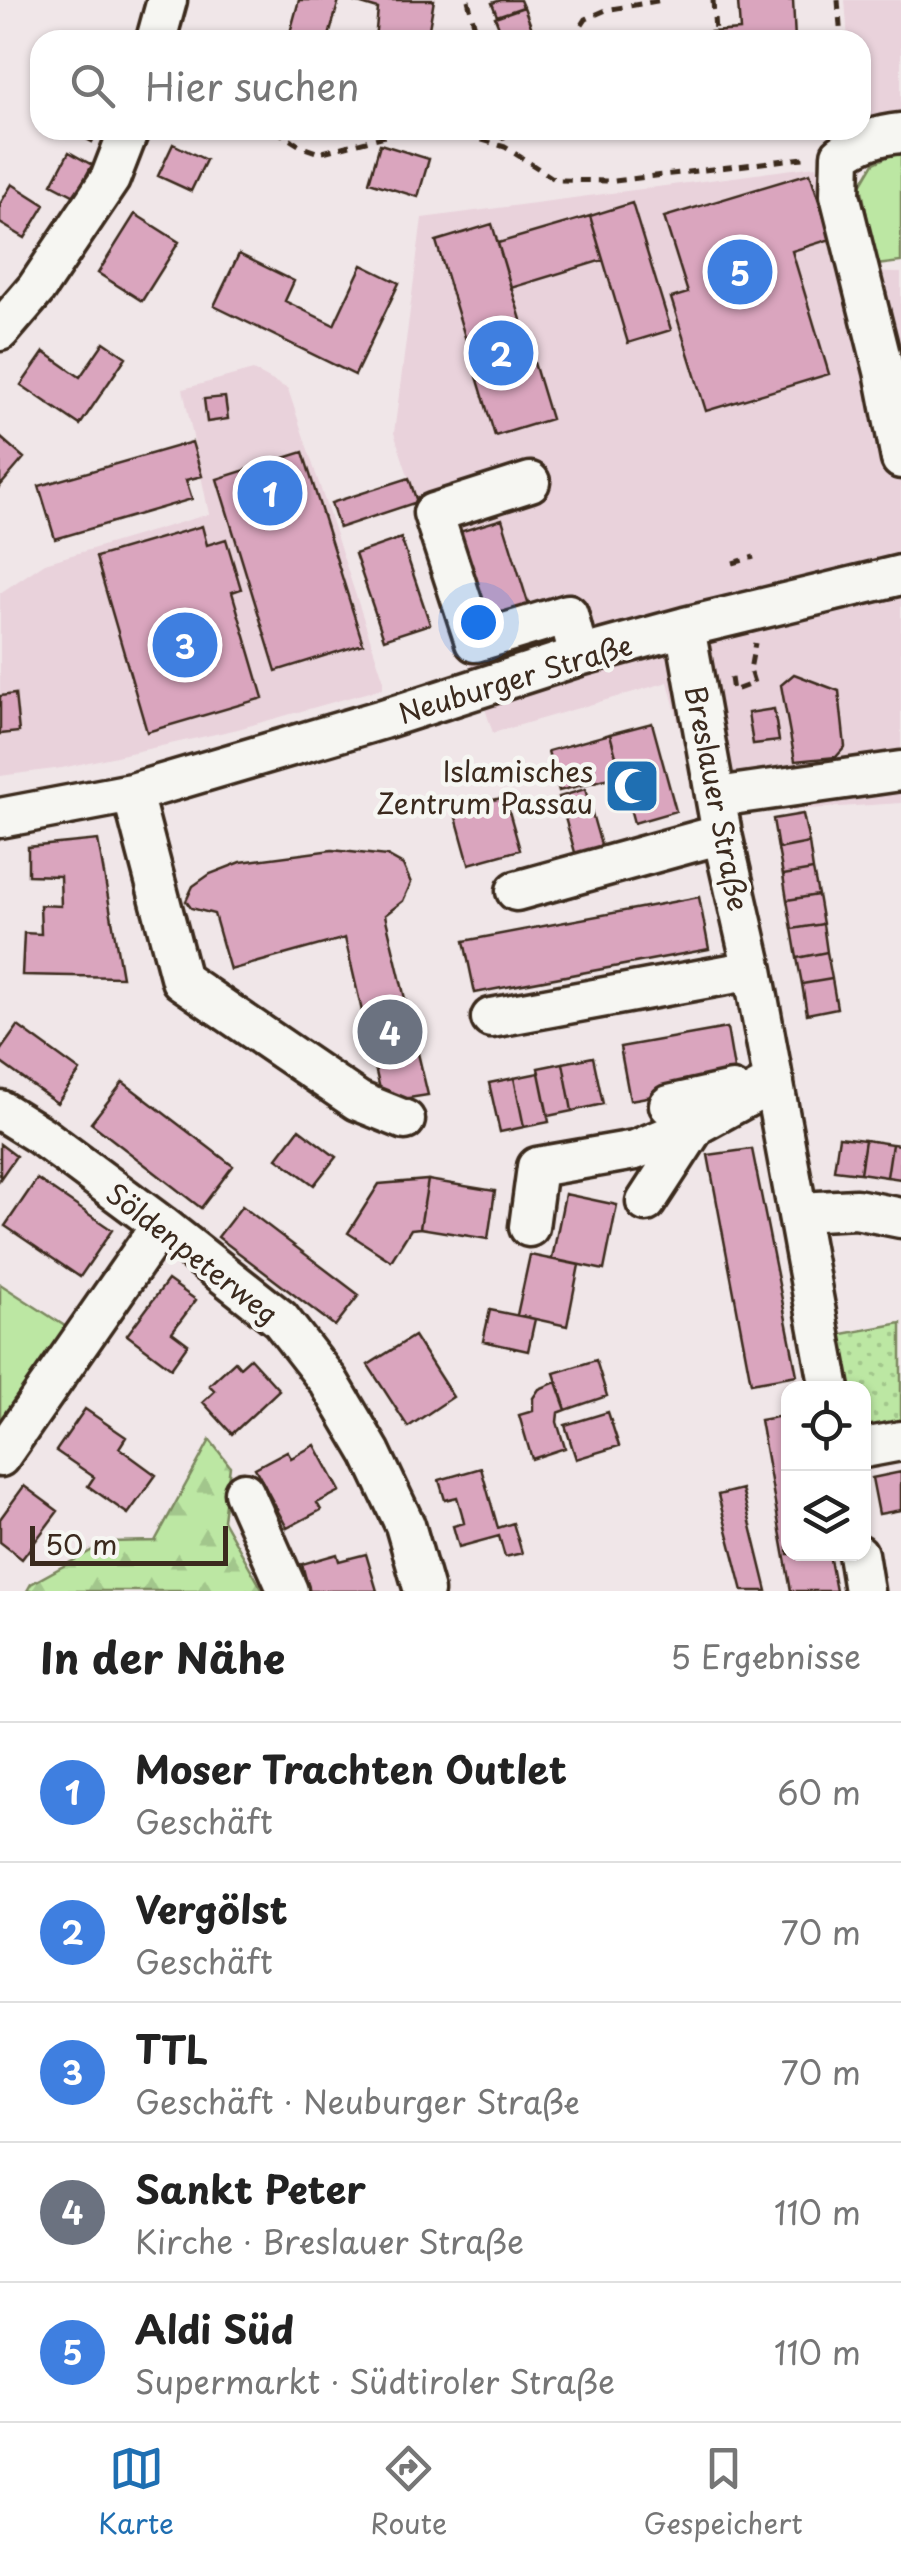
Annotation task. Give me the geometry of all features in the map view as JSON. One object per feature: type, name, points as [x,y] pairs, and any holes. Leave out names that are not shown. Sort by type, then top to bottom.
[{"type":"street","points":[[871,139],[901,133]]},
{"type":"street","points":[[0,332],[36,289],[110,180],[125,140]]},
{"type":"street","points":[[868,140],[841,155],[840,195],[884,371],[901,458]]},
{"type":"street","points":[[530,482],[433,512],[475,642],[568,614],[579,656]]},
{"type":"street","name":"Neuburger Straße","points":[[0,818],[132,793],[383,720],[579,656],[901,574]]},
{"type":"street","name":"Breslauer Straße","points":[[685,626],[829,1381]]},
{"type":"street","points":[[516,890],[719,816],[901,771]]},
{"type":"street","points":[[132,793],[181,980],[358,1102],[405,1120]]},
{"type":"street","points":[[491,1018],[753,970]]},
{"type":"street","points":[[529,1227],[538,1167],[635,1150],[683,1115],[774,1082]]},
{"type":"street","name":"Söldenpeterweg","points":[[0,1110],[161,1225],[280,1319],[329,1382],[370,1453],[405,1525],[424,1591]]},
{"type":"street","points":[[646,1202],[683,1115]]},
{"type":"street","points":[[799,1212],[856,1209],[901,1218]]},
{"type":"street","points":[[0,1456],[161,1225]]},
{"type":"street","points":[[871,1446],[901,1440]]},
{"type":"street","points":[[244,1492],[288,1591]]},
{"type":"street","points":[[859,1561],[864,1591]]},
{"type":"path","points":[[468,0],[476,30]]},
{"type":"path","points":[[579,30],[586,19],[606,10],[663,0]]},
{"type":"path","points":[[712,0],[714,30]]},
{"type":"path","points":[[838,0],[840,30]]},
{"type":"path","points":[[291,140],[320,152],[366,140]]},
{"type":"path","points":[[483,140],[506,147],[556,180],[614,181],[841,155]]},
{"type":"path","points":[[504,140],[506,147]]},
{"type":"path","points":[[732,563],[754,556]]},
{"type":"path","points":[[731,678],[733,692],[754,683],[750,670],[756,634]]},
{"type":"shaded area","points":[[845,0],[901,0],[901,131],[871,130],[871,30],[847,30]]},
{"type":"shaded area","points":[[816,166],[847,272],[901,273],[901,803],[703,816],[668,682],[493,733],[394,433],[422,218]]},
{"type":"shaded area","points":[[253,370],[288,389],[383,678],[383,688],[238,729],[62,768],[0,776],[0,593],[45,563],[209,514],[183,389]]},
{"type":"green space","points":[[901,150],[901,262],[876,265],[861,185],[874,163]]},
{"type":"green space","points":[[0,1284],[68,1328],[0,1421]]},
{"type":"green space","points":[[901,1323],[901,1434],[871,1439],[871,1381],[846,1381],[837,1335]]},
{"type":"green space","points":[[210,1440],[230,1466],[223,1520],[263,1591],[27,1591],[31,1584],[107,1542],[155,1541]]},
{"type":"building","points":[[299,0],[339,0],[331,30],[291,30]]},
{"type":"building","points":[[348,0],[434,0],[429,30],[376,30],[378,9]]},
{"type":"building","points":[[520,0],[523,7],[497,16],[492,3]]},
{"type":"building","points":[[793,0],[794,30],[740,30],[738,2]]},
{"type":"building","points":[[524,7],[532,30],[500,30],[495,17]]},
{"type":"building","points":[[173,144],[206,160],[191,191],[158,176]]},
{"type":"building","points":[[380,144],[429,159],[418,197],[369,182]]},
{"type":"building","points":[[69,152],[92,165],[75,196],[52,184]]},
{"type":"building","points":[[810,173],[831,239],[792,251],[829,374],[706,411],[671,298],[688,293],[664,217]]},
{"type":"building","points":[[12,184],[45,205],[25,238],[0,223],[0,204]]},
{"type":"building","points":[[632,203],[671,330],[628,343],[590,216]]},
{"type":"building","points":[[135,214],[179,242],[142,301],[98,273]]},
{"type":"building","points":[[590,216],[603,260],[511,288],[498,243]]},
{"type":"building","points":[[492,224],[551,419],[495,436],[436,241]]},
{"type":"building","points":[[239,254],[294,281],[285,301],[334,325],[362,265],[399,283],[355,375],[214,306]]},
{"type":"building","points":[[104,342],[126,357],[80,425],[21,385],[44,352],[80,377]]},
{"type":"building","points":[[225,397],[228,419],[207,422],[204,399]]},
{"type":"building","points":[[0,437],[24,458],[0,486]]},
{"type":"building","points":[[192,442],[202,476],[186,480],[192,499],[55,539],[39,486]]},
{"type":"building","points":[[303,452],[363,644],[276,671],[217,479]]},
{"type":"building","points":[[409,478],[417,502],[339,528],[331,503]]},
{"type":"building","points":[[502,519],[533,619],[477,636],[446,536]]},
{"type":"building","points":[[202,526],[207,545],[226,539],[241,589],[232,592],[263,698],[147,732],[96,557]]},
{"type":"building","points":[[401,538],[430,624],[384,639],[355,554]]},
{"type":"building","points":[[794,674],[839,691],[845,747],[836,757],[795,761],[781,685]]},
{"type":"building","points":[[15,694],[19,732],[0,734],[0,696]]},
{"type":"building","points":[[774,709],[779,741],[753,744],[748,713]]},
{"type":"building","points":[[652,723],[676,811],[634,823],[610,734]]},
{"type":"building","points":[[610,734],[621,775],[559,791],[548,751]]},
{"type":"building","points":[[585,789],[605,859],[579,866],[559,797]]},
{"type":"building","points":[[505,797],[520,850],[469,864],[454,810]]},
{"type":"building","points":[[803,814],[809,843],[778,849],[773,819]]},
{"type":"building","points":[[98,840],[122,977],[22,975],[24,933],[41,934],[40,905],[61,906],[60,876],[28,875],[28,847]]},
{"type":"building","points":[[809,843],[813,870],[783,875],[778,849]]},
{"type":"building","points":[[332,850],[387,856],[403,865],[411,883],[403,901],[385,915],[428,1095],[383,1102],[345,938],[230,970],[214,914],[191,908],[186,901],[193,886],[210,874],[241,862]]},
{"type":"building","points":[[813,870],[818,895],[787,900],[783,875]]},
{"type":"building","points":[[818,895],[823,924],[792,929],[787,900]]},
{"type":"building","points":[[699,897],[709,949],[475,993],[464,941]]},
{"type":"building","points":[[823,924],[827,952],[797,958],[792,929]]},
{"type":"building","points":[[827,952],[832,979],[802,984],[797,958]]},
{"type":"building","points":[[832,979],[837,1008],[807,1014],[802,984]]},
{"type":"building","points":[[18,1026],[80,1071],[57,1103],[0,1062],[0,1051]]},
{"type":"building","points":[[727,1028],[736,1081],[630,1100],[620,1047]]},
{"type":"building","points":[[593,1057],[603,1104],[572,1111],[563,1063]]},
{"type":"building","points":[[563,1063],[572,1111],[548,1116],[538,1068]]},
{"type":"building","points":[[539,1073],[549,1122],[524,1127],[514,1078]]},
{"type":"building","points":[[514,1078],[524,1127],[500,1132],[489,1083]]},
{"type":"building","points":[[123,1082],[233,1166],[201,1208],[91,1123]]},
{"type":"building","points":[[299,1129],[336,1157],[314,1185],[277,1158]]},
{"type":"building","points":[[839,1137],[865,1140],[860,1173],[834,1170]]},
{"type":"building","points":[[865,1140],[892,1144],[887,1177],[860,1173]]},
{"type":"building","points":[[0,1144],[16,1156],[0,1179]]},
{"type":"building","points":[[892,1144],[901,1145],[901,1179],[887,1177]]},
{"type":"building","points":[[752,1149],[797,1375],[751,1383],[708,1155]]},
{"type":"building","points":[[37,1179],[112,1230],[80,1277],[5,1226]]},
{"type":"building","points":[[428,1180],[495,1191],[488,1239],[420,1228]]},
{"type":"building","points":[[428,1180],[420,1228],[411,1229],[391,1261],[348,1233],[379,1184]]},
{"type":"building","points":[[565,1194],[617,1205],[604,1270],[552,1259]]},
{"type":"building","points":[[242,1206],[359,1295],[335,1326],[218,1237]]},
{"type":"building","points":[[530,1255],[579,1265],[567,1326],[517,1315]]},
{"type":"building","points":[[168,1280],[196,1300],[172,1332],[188,1344],[171,1368],[127,1335]]},
{"type":"building","points":[[490,1310],[535,1319],[528,1351],[483,1341]]},
{"type":"building","points":[[414,1336],[453,1397],[408,1427],[368,1365]]},
{"type":"building","points":[[250,1358],[279,1390],[232,1434],[203,1402],[215,1391],[209,1385],[235,1361],[240,1367]]},
{"type":"building","points":[[596,1360],[607,1396],[566,1410],[554,1373]]},
{"type":"building","points":[[556,1382],[566,1410],[558,1413],[557,1422],[565,1448],[532,1459],[519,1415],[533,1411],[533,1398],[539,1389]]},
{"type":"building","points":[[85,1409],[126,1437],[119,1448],[156,1475],[128,1514],[88,1486],[94,1477],[56,1451]]},
{"type":"building","points":[[608,1412],[619,1446],[576,1459],[565,1425]]},
{"type":"building","points":[[781,1416],[781,1536],[760,1420]]},
{"type":"building","points":[[315,1445],[340,1491],[317,1503],[321,1510],[287,1528],[255,1468],[287,1451],[291,1458]]},
{"type":"building","points":[[481,1468],[498,1528],[513,1523],[522,1553],[505,1557],[499,1536],[459,1547],[453,1526],[464,1523],[457,1497],[445,1500],[439,1480]]},
{"type":"building","points":[[901,1472],[901,1510],[879,1514],[872,1478]]},
{"type":"building","points":[[24,1486],[58,1511],[22,1559],[0,1542],[0,1519]]},
{"type":"building","points":[[742,1489],[767,1591],[743,1591],[718,1495]]},
{"type":"building","points":[[337,1554],[339,1561],[366,1554],[377,1591],[309,1591],[302,1564]]},
{"type":"building","points":[[786,1561],[830,1561],[836,1591],[791,1591]]},
{"type":"place","name":"Aldi Süd","points":[[740,272]]},
{"type":"place","name":"Vergölst","points":[[501,353]]},
{"type":"place","name":"Moser Trachten Outlet","points":[[270,493]]},
{"type":"place","name":"TTL","points":[[185,645]]},
{"type":"place","name":"Islamisches Zentrum Passau","points":[[632,786]]},
{"type":"place","name":"Sankt Peter","points":[[390,1032]]}]
